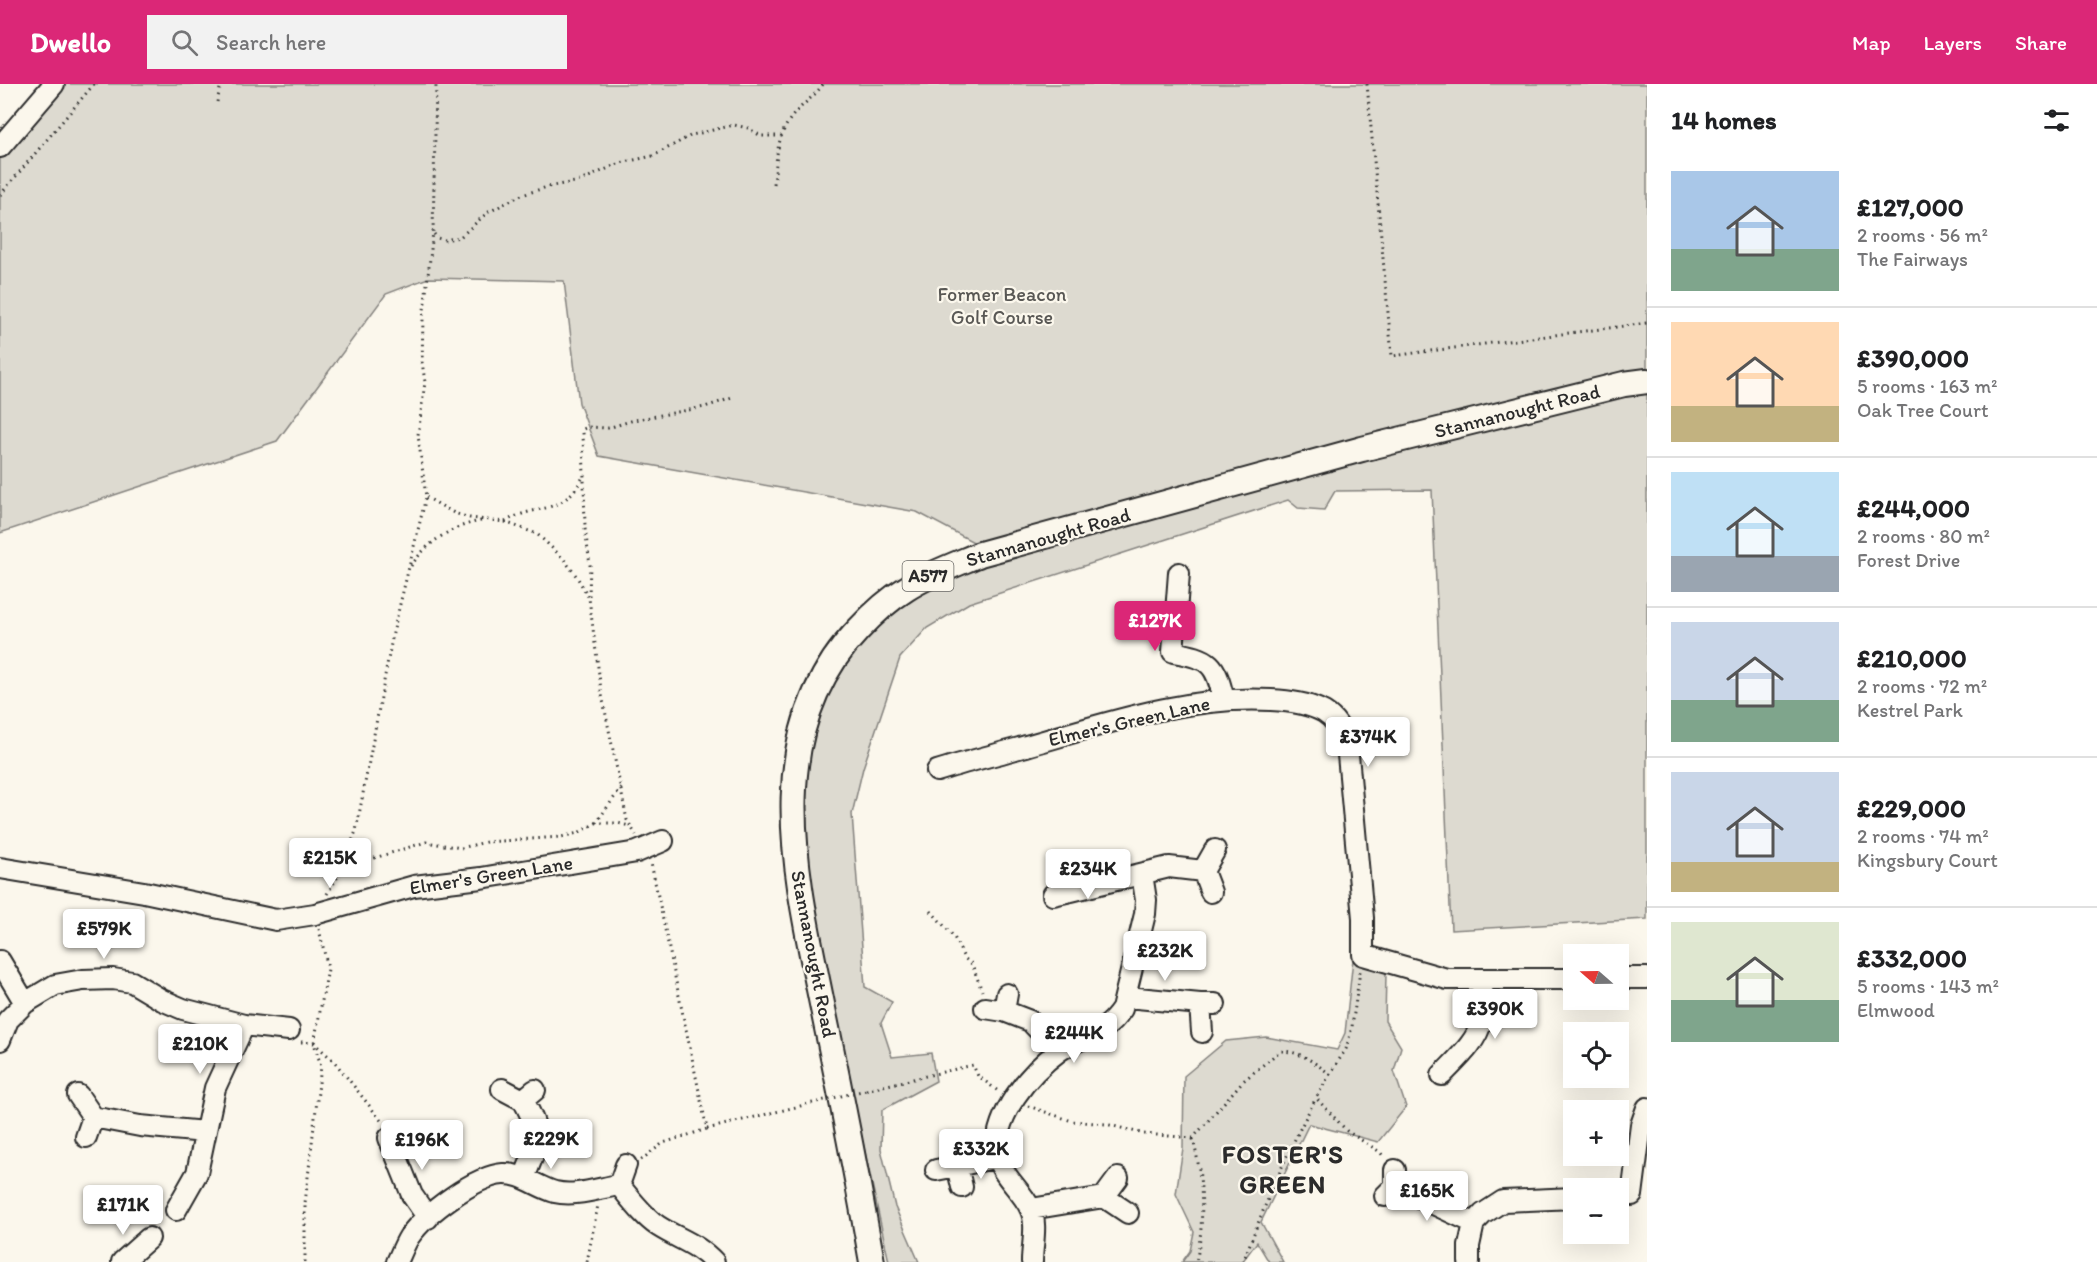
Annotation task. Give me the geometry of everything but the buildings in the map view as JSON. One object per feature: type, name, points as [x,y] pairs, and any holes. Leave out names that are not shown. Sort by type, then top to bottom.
[{"type":"main road","name":"Stannanought Road","points":[[872,1262],[854,1157],[814,965],[797,868],[793,819],[794,779],[800,737],[809,704],[825,670],[846,642],[872,615],[904,590],[937,571],[980,554],[1362,450],[1624,384],[1647,381]]},
{"type":"street","points":[[0,147],[54,84]]},
{"type":"street","points":[[1179,573],[1173,652],[1201,657],[1211,666],[1218,677],[1224,700]]},
{"type":"street","name":"Elmer's Green Lane","points":[[937,771],[1179,706],[1224,700],[1290,701],[1322,711],[1340,726],[1347,744],[1363,918],[1362,952]]},
{"type":"street","name":"Elmer's Green Lane","points":[[0,868],[144,892],[276,920],[315,914],[414,886],[481,878],[603,858],[637,852],[655,844]]},
{"type":"street","points":[[1203,870],[1215,850]]},
{"type":"street","points":[[1066,871],[1062,893],[1169,867],[1203,870]]},
{"type":"street","points":[[1203,870],[1211,892]]},
{"type":"street","points":[[1032,1262],[1034,1233],[1031,1209],[1005,1173],[998,1157],[996,1140],[1000,1124],[1013,1101],[1030,1079],[1059,1052],[1106,1028],[1122,1009],[1127,997],[1145,914],[1146,900],[1142,874]]},
{"type":"street","points":[[1362,952],[1362,955],[1447,980],[1563,978]]},
{"type":"street","points":[[0,962],[25,1003]]},
{"type":"street","points":[[1629,978],[1647,978]]},
{"type":"street","points":[[0,1040],[8,1020],[25,1003],[55,985],[83,980],[113,979],[132,982],[162,1000],[183,1009],[243,1025],[289,1030]]},
{"type":"street","points":[[1442,1075],[1468,1046],[1480,1028],[1482,980]]},
{"type":"street","points":[[1127,997],[1207,1004],[1203,1032]]},
{"type":"street","points":[[999,1004],[1029,1021],[1059,1052]]},
{"type":"street","points":[[176,1210],[197,1173],[215,1088],[243,1025]]},
{"type":"street","points":[[502,1089],[529,1095],[538,1140],[524,1178]]},
{"type":"street","points":[[78,1095],[93,1117],[140,1126],[204,1132]]},
{"type":"street","points":[[1633,1196],[1641,1125],[1647,1108]]},
{"type":"street","points":[[86,1137],[93,1117]]},
{"type":"street","points":[[389,1138],[412,1195],[428,1218]]},
{"type":"street","points":[[936,1170],[998,1157]]},
{"type":"street","points":[[397,1262],[410,1237],[428,1218],[451,1199],[482,1180],[504,1174],[524,1178],[547,1189],[563,1193],[611,1186],[626,1165]]},
{"type":"street","points":[[957,1166],[962,1187]]},
{"type":"street","points":[[1104,1197],[1118,1178]]},
{"type":"street","points":[[1392,1184],[1474,1223]]},
{"type":"street","points":[[611,1186],[651,1221],[696,1245],[714,1262]]},
{"type":"street","points":[[1031,1209],[1104,1197],[1128,1213]]},
{"type":"street","points":[[1469,1262],[1470,1240],[1474,1223],[1483,1214],[1503,1201],[1563,1198]]},
{"type":"street","points":[[122,1262],[149,1238]]},
{"type":"path","points":[[0,195],[94,84]]},
{"type":"path","points":[[217,102],[221,84]]},
{"type":"path","points":[[305,1262],[305,1203],[321,1066],[314,1043],[328,969],[315,914],[340,873],[357,831],[393,633],[426,497],[418,435],[425,382],[422,362],[423,319],[433,232],[436,84]]},
{"type":"path","points":[[774,184],[776,154],[782,136],[793,116],[823,84]]},
{"type":"path","points":[[1366,84],[1392,356],[1647,323]]},
{"type":"path","points":[[433,232],[437,238],[456,239],[464,235],[487,213],[519,196],[547,187],[580,181],[620,163],[653,156],[692,135],[734,125],[748,128],[761,136],[782,136]]},
{"type":"path","points":[[629,826],[601,690],[589,598],[590,565],[585,530],[583,429],[608,428],[634,420],[705,407],[732,398]]},
{"type":"path","points":[[505,522],[516,515],[554,507],[563,502],[579,486],[584,476]]},
{"type":"path","points":[[426,497],[454,513],[470,518],[505,522],[537,534],[551,544],[577,577],[589,598]]},
{"type":"path","points":[[408,570],[424,549],[436,539],[460,526],[486,520]]},
{"type":"path","points":[[340,873],[365,861],[426,842],[460,848],[486,842],[540,840],[578,833],[596,823],[621,787]]},
{"type":"path","points":[[596,823],[618,823],[629,826],[655,844],[707,1129]]},
{"type":"path","points":[[931,911],[954,937],[964,958],[972,964],[985,1000],[999,1004]]},
{"type":"path","points":[[1243,1262],[1296,1137],[1346,1048],[1352,1027],[1362,952]]},
{"type":"path","points":[[314,1043],[334,1060],[383,1122],[389,1138]]},
{"type":"path","points":[[1193,1138],[1242,1083],[1280,1051],[1292,1051],[1303,1055],[1330,1074]]},
{"type":"path","points":[[626,1165],[636,1164],[663,1143],[707,1129],[973,1065],[978,1076],[1013,1101],[1072,1121],[1107,1124],[1144,1134],[1193,1138]]},
{"type":"path","points":[[1316,1098],[1347,1131],[1380,1152],[1392,1184]]},
{"type":"path","points":[[1193,1138],[1198,1160],[1202,1213],[1200,1245],[1196,1262]]},
{"type":"path","points":[[587,1262],[611,1186]]},
{"type":"green space","name":"Former Beacon Golf Course","points":[[54,84],[1647,84],[1647,919],[1451,930],[1432,490],[1335,491],[1324,510],[1298,508],[1288,500],[969,603],[927,628],[900,658],[863,768],[852,814],[865,987],[892,1002],[881,1023],[892,1057],[931,1053],[936,1081],[882,1110],[881,1149],[895,1207],[919,1262],[889,1262],[831,996],[803,853],[800,786],[822,693],[870,620],[953,569],[1401,429],[1168,489],[977,544],[917,512],[599,456],[579,403],[564,281],[428,278],[386,294],[277,441],[0,533],[0,147]]},
{"type":"green space","points":[[1353,959],[1373,960],[1386,973],[1385,1021],[1401,1047],[1394,1071],[1406,1107],[1378,1142],[1309,1124],[1261,1222],[1283,1262],[1269,1262],[1257,1242],[1242,1262],[1182,1262],[1190,1251],[1194,1232],[1176,1194],[1183,1148],[1184,1076],[1226,1041],[1266,1037],[1337,1050],[1345,1033]]},
{"type":"district","name":"FOSTER'S GREEN","points":[[1283,1169]]}]
